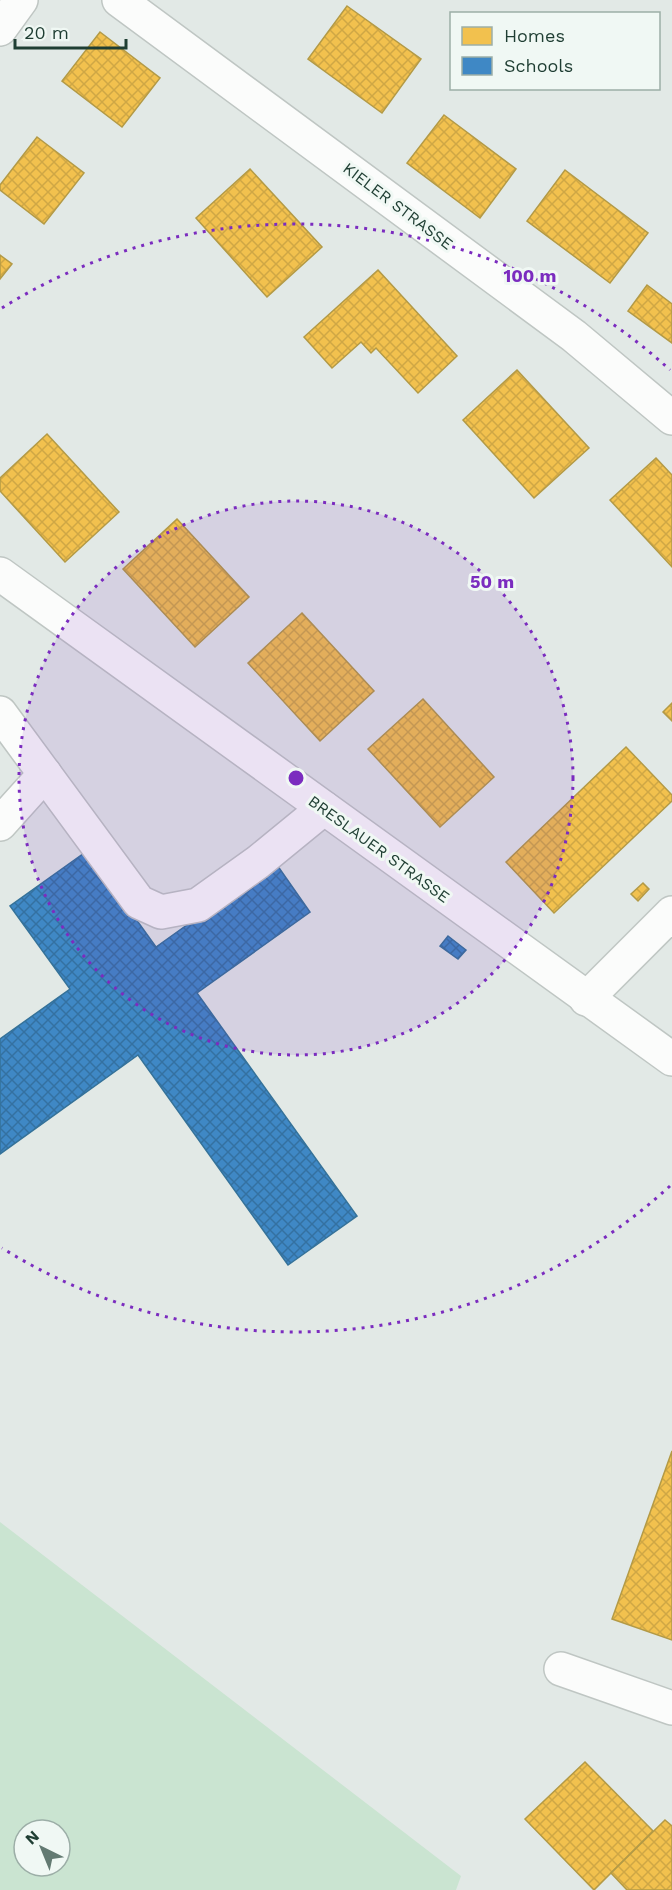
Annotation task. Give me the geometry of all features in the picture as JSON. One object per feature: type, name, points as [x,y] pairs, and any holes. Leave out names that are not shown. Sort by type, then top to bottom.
[{"type":"street","points":[[0,29],[21,0]]},
{"type":"street","name":"KIELER STRASSE","points":[[119,0],[574,336],[672,418]]},
{"type":"street","name":"BRESLAUER STRASSE","points":[[0,574],[672,1059]]},
{"type":"street","points":[[0,713],[139,902],[161,912],[198,905],[258,862],[324,808]]},
{"type":"street","points":[[0,824],[45,774]]},
{"type":"street","points":[[586,999],[672,913]]},
{"type":"street","points":[[561,1669],[672,1708]]},
{"type":"green space","points":[[0,1522],[461,1876],[456,1890],[0,1890]]},
{"type":"building: Homes","points":[[347,6],[421,59],[382,113],[308,59]]},
{"type":"building: Homes","points":[[100,32],[160,78],[122,127],[62,81]]},
{"type":"building: Homes","points":[[444,115],[516,169],[480,218],[407,163]]},
{"type":"building: Homes","points":[[37,137],[84,173],[44,224],[0,190],[0,185]]},
{"type":"building: Homes","points":[[250,169],[322,247],[267,297],[196,218]]},
{"type":"building: Homes","points":[[565,170],[648,233],[610,283],[527,221]]},
{"type":"building: Homes","points":[[0,255],[12,264],[0,279]]},
{"type":"building: Homes","points":[[378,270],[457,356],[418,393],[376,348],[371,353],[361,342],[332,368],[304,337]]},
{"type":"building: Homes","points":[[647,285],[672,304],[672,343],[628,311]]},
{"type":"building: Homes","points":[[517,370],[589,448],[534,498],[463,420]]},
{"type":"building: Homes","points":[[47,434],[119,512],[65,562],[0,491],[0,478]]},
{"type":"building: Homes","points":[[656,458],[672,475],[672,567],[610,500]]},
{"type":"building: Homes","points":[[177,519],[249,597],[195,647],[123,569]]},
{"type":"building: Homes","points":[[302,613],[374,691],[320,741],[248,663]]},
{"type":"building: Homes","points":[[423,699],[494,777],[440,827],[368,749]]},
{"type":"building: Homes","points":[[672,703],[672,721],[663,712]]},
{"type":"building: Homes","points":[[626,747],[672,795],[672,801],[554,913],[506,862]]},
{"type":"building: Homes","points":[[643,883],[649,889],[638,901],[631,894]]},
{"type":"building: Homes","points":[[672,1451],[672,1640],[612,1619]]},
{"type":"building: Homes","points":[[585,1762],[653,1831],[594,1890],[525,1819]]},
{"type":"building: Homes","points":[[665,1820],[672,1826],[672,1890],[627,1890],[611,1873]]},
{"type":"building: Schools","points":[[87,851],[156,947],[275,862],[310,912],[197,993],[357,1216],[288,1265],[138,1055],[0,1154],[0,1039],[70,989],[10,906]]},
{"type":"building: Schools","points":[[448,936],[466,950],[458,959],[440,946]]}]
